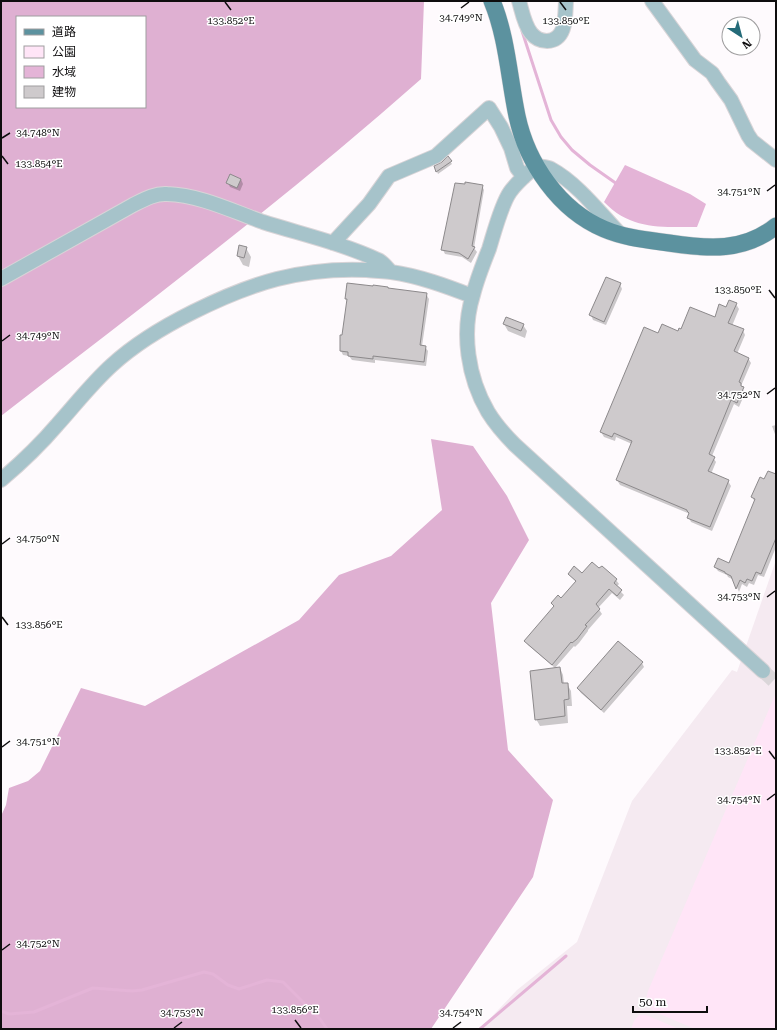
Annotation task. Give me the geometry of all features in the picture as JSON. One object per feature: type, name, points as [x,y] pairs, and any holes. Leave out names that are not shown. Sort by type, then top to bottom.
[{"type":"main road","points":[[492,1],[505,47],[517,117],[530,172],[545,180],[562,200],[576,213],[591,223],[620,234],[700,248],[733,246],[769,232],[776,226]]},
{"type":"street","points":[[519,1],[526,24],[531,34],[544,41],[551,41],[557,38],[562,32],[566,1]]},
{"type":"street","points":[[652,1],[695,60],[712,73],[723,88],[731,100],[752,141],[776,160]]},
{"type":"street","points":[[332,243],[369,204],[389,176],[436,156],[488,108],[501,127],[511,148],[517,168],[530,172],[510,193],[502,209],[472,296],[468,322],[467,346],[474,380],[480,396],[488,412],[515,445],[763,671]]},
{"type":"street","points":[[1,279],[133,205],[154,195],[165,193],[184,195],[209,202],[262,222],[332,243],[380,260],[391,272]]},
{"type":"street","points":[[1,480],[34,451],[91,386],[127,352],[148,336],[173,322],[244,288],[288,275],[327,270],[350,270],[391,272],[431,281],[472,296]]},
{"type":"shaded area","points":[[1,1],[424,1],[421,79],[267,209],[1,416]]},
{"type":"shaded area","points":[[431,439],[473,446],[507,496],[529,540],[491,603],[508,750],[553,800],[533,877],[431,1029],[1,1029],[1,816],[6,805],[9,788],[28,781],[40,771],[81,688],[145,706],[299,620],[339,575],[391,556],[442,510]]},
{"type":"shaded area","points":[[776,560],[776,1029],[480,1029],[517,990],[577,942],[632,801],[732,670],[737,672]]},
{"type":"green space","points":[[776,693],[776,1029],[695,1029],[655,1012],[648,1006],[646,999],[648,991]]},
{"type":"green space","points":[[639,1015],[646,1015],[679,1029],[631,1029],[634,1021]]},
{"type":"water","points":[[625,165],[690,194],[706,204],[697,227],[647,225],[625,218],[614,211],[604,202]]},
{"type":"building","points":[[448,156],[452,161],[436,172],[434,166],[442,162]]},
{"type":"building","points":[[230,174],[241,179],[237,188],[226,183]]},
{"type":"building","points":[[465,182],[483,185],[472,246],[475,247],[468,259],[459,253],[441,250],[455,183],[465,184]]},
{"type":"building","points":[[239,245],[247,247],[244,258],[237,256]]},
{"type":"building","points":[[606,277],[621,283],[604,322],[589,315]]},
{"type":"building","points":[[347,283],[373,285],[427,293],[420,345],[426,346],[424,362],[373,356],[373,359],[348,356],[348,352],[340,351],[340,335],[342,335],[347,299],[345,299]]},
{"type":"building","points":[[729,300],[737,303],[728,323],[744,329],[734,351],[749,358],[739,382],[741,383],[741,386],[744,387],[737,403],[731,400],[709,454],[715,457],[708,471],[729,480],[710,527],[687,518],[689,513],[687,510],[616,480],[632,441],[614,433],[612,437],[600,432],[644,327],[658,333],[662,324],[678,331],[679,328],[681,329],[690,307],[715,317],[719,304],[726,307]]},
{"type":"building","points":[[506,317],[524,324],[521,331],[503,324]]},
{"type":"building","points":[[768,471],[776,474],[776,538],[761,574],[756,572],[752,581],[747,579],[745,583],[740,580],[736,589],[731,576],[714,567],[718,558],[729,563],[755,499],[751,497],[760,477],[764,479]]},
{"type":"building","points":[[592,562],[599,568],[602,566],[617,579],[614,583],[622,590],[617,596],[609,589],[596,604],[600,609],[585,625],[587,626],[577,639],[572,643],[571,642],[552,665],[524,641],[554,606],[551,603],[558,595],[561,598],[576,581],[568,574],[574,566],[582,573]]},
{"type":"building","points":[[618,641],[643,662],[601,710],[577,688]]},
{"type":"building","points":[[560,667],[562,683],[568,683],[569,699],[564,700],[565,716],[535,720],[530,671]]},
{"type":"waterway","points":[[522,31],[551,120],[561,137],[572,150],[617,184]]},
{"type":"waterway","points":[[480,1029],[566,956]]},
{"type":"waterway","points":[[1,1011],[9,1014],[34,1012],[93,988],[132,991],[142,990],[204,972],[213,974],[228,985],[239,989],[267,980],[283,982],[320,1019],[327,1029]]},
{"type":"tunnel","points":[[763,671],[776,683]]}]
